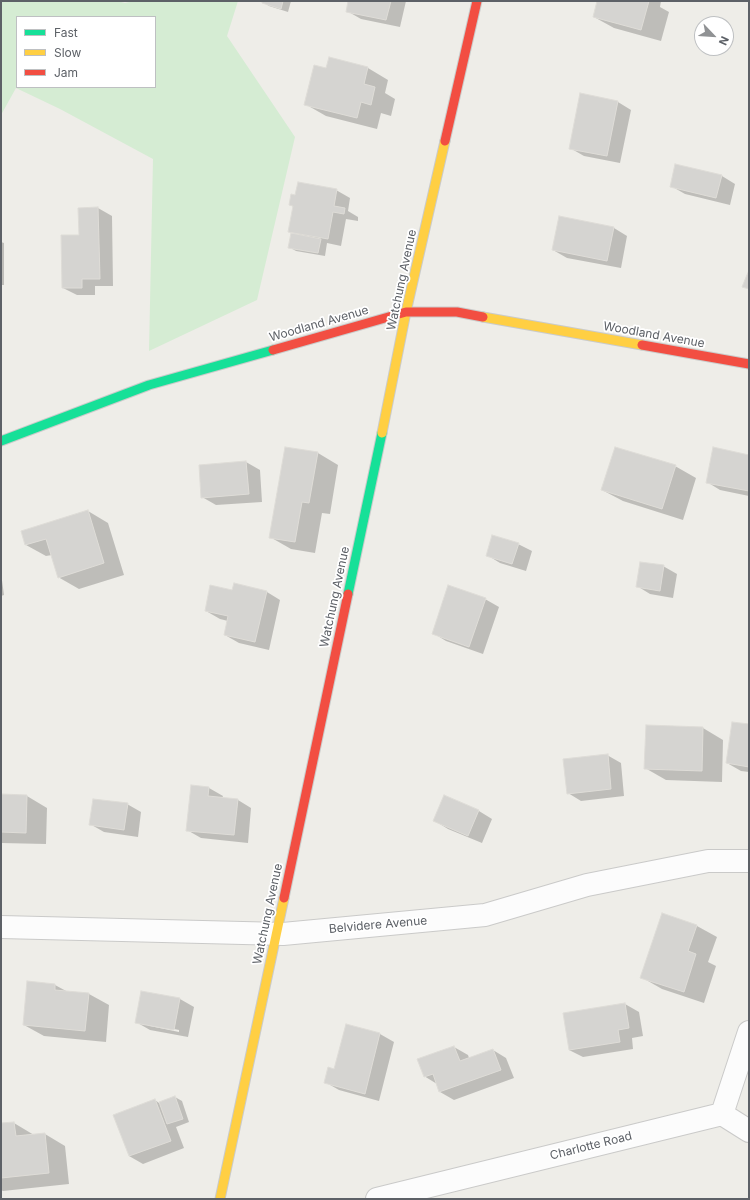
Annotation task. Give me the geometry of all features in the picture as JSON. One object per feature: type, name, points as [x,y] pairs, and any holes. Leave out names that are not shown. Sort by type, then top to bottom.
[{"type":"street","name":"Watchung Avenue","points":[[220,1199],[384,428],[406,312],[477,1]]},
{"type":"street","name":"Woodland Avenue","points":[[1,441],[150,385],[406,312],[457,312],[749,364]]},
{"type":"street","name":"Belvidere Avenue","points":[[1,927],[276,934],[485,915],[587,885],[708,861],[749,862]]},
{"type":"street","points":[[749,1032],[722,1114],[749,1131]]},
{"type":"street","name":"Charlotte Road","points":[[377,1199],[722,1114]]},
{"type":"green space","points":[[1,1],[117,1],[125,3],[134,1],[238,1],[227,36],[295,137],[257,300],[149,351],[153,159],[60,109],[16,88],[1,115]]},
{"type":"building","points":[[262,1],[283,1],[281,9],[262,3]]},
{"type":"building","points":[[348,1],[391,1],[386,20],[346,12]]},
{"type":"building","points":[[597,1],[649,1],[641,30],[593,17]]},
{"type":"building","points":[[329,57],[368,67],[364,84],[375,87],[371,105],[361,102],[357,118],[304,105],[314,65],[326,68]]},
{"type":"building","points":[[580,93],[618,101],[607,156],[569,149]]},
{"type":"building","points":[[675,164],[722,175],[716,198],[670,187]]},
{"type":"building","points":[[298,182],[337,189],[334,206],[345,208],[344,214],[333,212],[328,239],[288,232],[293,206],[289,205],[291,194],[295,195]]},
{"type":"building","points":[[98,207],[100,279],[82,279],[82,288],[62,288],[61,235],[79,235],[78,208]]},
{"type":"building","points":[[559,216],[614,227],[607,261],[552,250]]},
{"type":"building","points":[[291,233],[321,239],[318,253],[288,248]]},
{"type":"building","points":[[749,270],[749,289],[742,287]]},
{"type":"building","points":[[285,447],[318,452],[309,503],[302,502],[295,542],[269,538]]},
{"type":"building","points":[[615,447],[676,465],[662,509],[601,490]]},
{"type":"building","points":[[713,447],[749,455],[749,491],[706,483]]},
{"type":"building","points":[[246,461],[249,494],[201,498],[199,465]]},
{"type":"building","points":[[88,510],[104,563],[58,578],[46,539],[25,545],[21,531]]},
{"type":"building","points":[[492,535],[519,543],[512,564],[486,556]]},
{"type":"building","points":[[640,562],[664,565],[660,591],[636,587]]},
{"type":"building","points":[[234,583],[267,591],[255,642],[224,635],[228,616],[205,611],[210,585],[232,590]]},
{"type":"building","points":[[448,585],[486,598],[469,647],[432,634]]},
{"type":"building","points":[[732,722],[749,724],[749,767],[726,763]]},
{"type":"building","points":[[646,725],[703,727],[702,771],[644,769]]},
{"type":"building","points":[[608,754],[611,789],[567,794],[563,759]]},
{"type":"building","points":[[191,785],[209,787],[208,796],[238,799],[234,835],[186,831]]},
{"type":"building","points":[[1,794],[27,795],[26,833],[1,832]]},
{"type":"building","points":[[444,795],[479,810],[468,836],[433,821]]},
{"type":"building","points":[[93,799],[128,803],[124,830],[89,825]]},
{"type":"building","points":[[662,913],[697,925],[688,951],[696,954],[684,992],[640,978]]},
{"type":"building","points":[[27,981],[55,984],[55,990],[89,993],[85,1031],[23,1025]]},
{"type":"building","points":[[141,991],[180,998],[174,1030],[135,1023]]},
{"type":"building","points":[[625,1003],[629,1028],[618,1030],[620,1042],[569,1050],[563,1013]]},
{"type":"building","points":[[346,1024],[380,1033],[365,1094],[324,1083],[328,1067],[334,1069]]},
{"type":"building","points":[[454,1046],[460,1061],[493,1049],[501,1070],[439,1092],[433,1074],[424,1077],[417,1059]]},
{"type":"building","points":[[175,1096],[183,1119],[167,1124],[159,1102]]},
{"type":"building","points":[[155,1099],[171,1141],[129,1156],[113,1115]]},
{"type":"building","points":[[14,1122],[16,1136],[45,1133],[49,1173],[1,1178],[1,1123]]},
{"type":"traffic: fast","points":[[1,441],[149,385],[273,350]]},
{"type":"traffic: fast","points":[[348,594],[382,433]]},
{"type":"traffic: slow","points":[[382,433],[406,312],[445,141]]},
{"type":"traffic: slow","points":[[483,317],[642,345]]},
{"type":"traffic: slow","points":[[220,1199],[284,898]]},
{"type":"traffic: jam","points":[[445,141],[477,1]]},
{"type":"traffic: jam","points":[[273,350],[406,312],[457,312],[483,317]]},
{"type":"traffic: jam","points":[[642,345],[749,364]]},
{"type":"traffic: jam","points":[[284,898],[348,594]]}]
